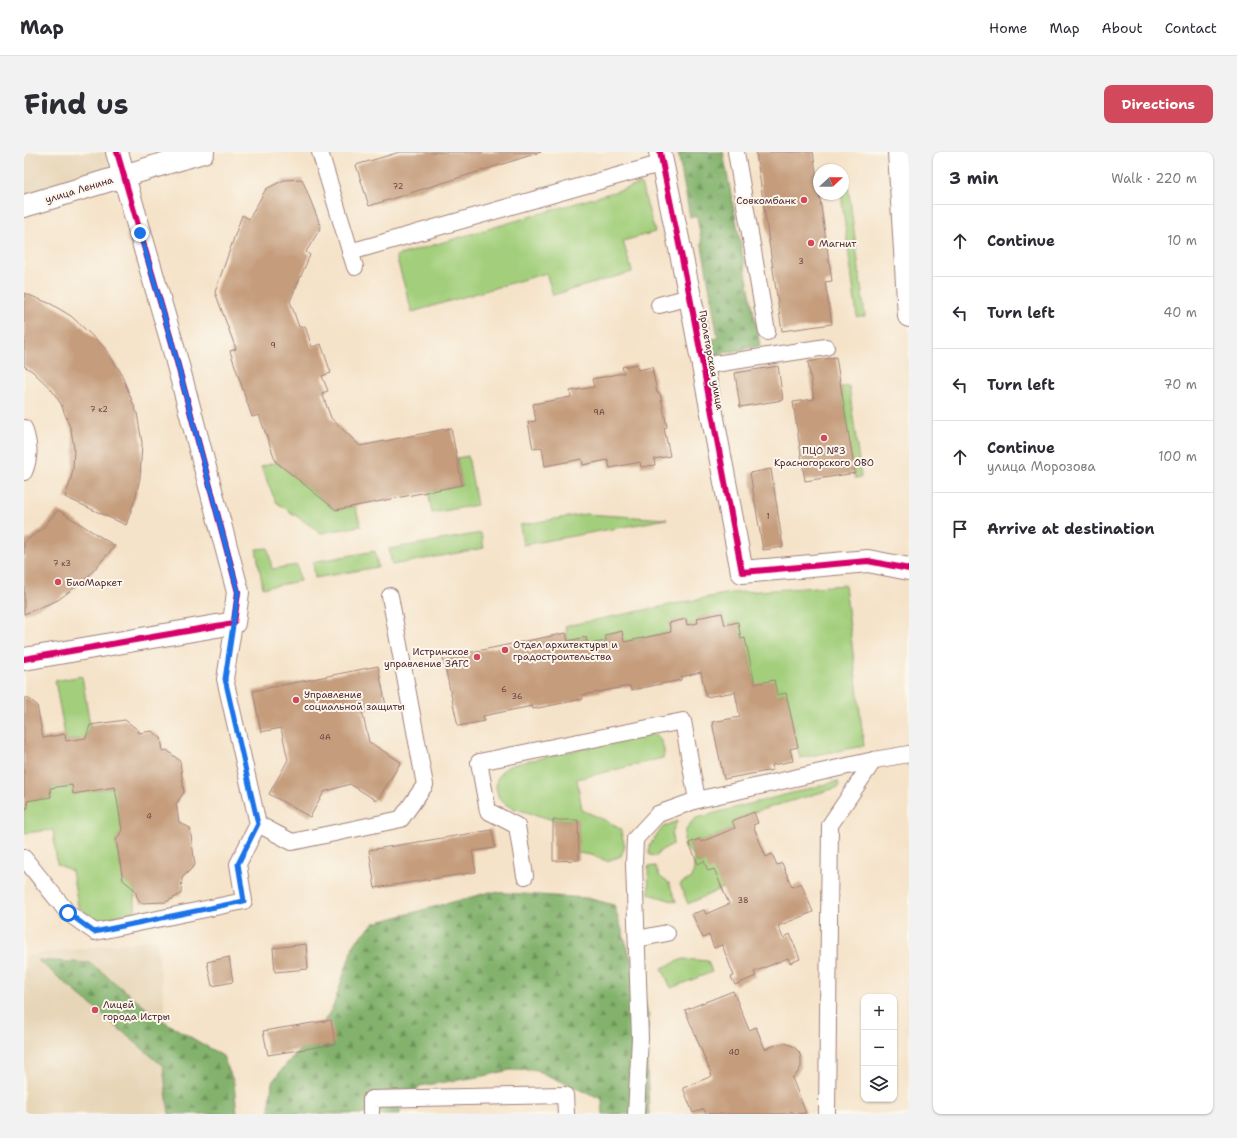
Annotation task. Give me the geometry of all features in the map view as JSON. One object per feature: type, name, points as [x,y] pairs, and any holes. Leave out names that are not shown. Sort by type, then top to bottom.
[{"type":"street","points":[[24,659],[234,623],[238,592],[172,343],[117,152]]},
{"type":"street","name":"улица Ленина","points":[[24,206],[203,152]]},
{"type":"street","points":[[899,152],[909,316]]},
{"type":"street","name":"Пролетарская улица","points":[[661,158],[690,297],[742,572],[868,561],[909,569]]},
{"type":"lane","points":[[320,152],[354,267]]},
{"type":"lane","points":[[736,152],[767,332]]},
{"type":"lane","points":[[350,252],[661,158]]},
{"type":"lane","points":[[659,305],[690,297]]},
{"type":"lane","points":[[702,366],[826,347]]},
{"type":"lane","points":[[24,428],[29,444],[27,466],[24,472]]},
{"type":"lane","points":[[258,824],[292,842],[400,818],[425,785],[390,596]]},
{"type":"lane","points":[[24,858],[68,913],[94,932],[244,901],[238,864],[258,824],[225,679],[234,623]]},
{"type":"lane","points":[[525,876],[517,826],[488,811],[479,762],[683,720],[697,800]]},
{"type":"lane","points":[[636,1114],[640,1038],[635,839],[658,814],[697,800],[874,760],[909,754]]},
{"type":"lane","points":[[827,1114],[830,825],[874,760]]},
{"type":"lane","points":[[637,939],[667,934]]},
{"type":"lane","points":[[371,1114],[371,1099],[565,1095],[566,1114]]},
{"type":"shaded area","points":[[24,152],[117,152],[124,176],[24,206]]},
{"type":"shaded area","name":"Лицей города Истры","points":[[156,939],[179,1114],[24,1114],[24,956]]},
{"type":"green space","points":[[678,152],[723,152],[760,346],[714,355],[711,339],[718,338],[697,216],[690,217]]},
{"type":"green space","points":[[641,184],[655,232],[623,241],[632,272],[553,295],[546,273],[412,312],[396,256]]},
{"type":"green space","points":[[849,192],[865,316],[857,317],[842,200],[849,200]]},
{"type":"green space","points":[[849,386],[861,477],[855,478],[841,387]]},
{"type":"green space","points":[[468,456],[477,505],[432,513],[428,492],[462,485],[457,458]]},
{"type":"green space","points":[[276,462],[336,510],[355,506],[361,526],[321,533],[276,502],[261,467]]},
{"type":"green space","points":[[585,514],[667,519],[523,545],[520,525]]},
{"type":"green space","points":[[481,533],[484,548],[392,565],[389,549]]},
{"type":"green space","points":[[268,548],[272,569],[297,565],[300,581],[263,588],[256,549]]},
{"type":"green space","points":[[375,551],[378,567],[315,578],[313,562]]},
{"type":"green space","points":[[845,585],[864,746],[800,758],[786,693],[777,695],[755,684],[745,638],[741,639],[738,622],[725,625],[722,613],[697,618],[698,623],[687,625],[686,619],[669,623],[671,632],[624,642],[621,631],[605,635],[606,641],[588,644],[586,637],[568,641],[565,626],[730,593]]},
{"type":"green space","points":[[82,676],[90,725],[86,738],[66,741],[55,681]]},
{"type":"green space","points":[[647,734],[657,735],[659,737],[664,749],[663,758],[577,779],[582,810],[607,821],[620,829],[625,846],[621,856],[607,861],[591,855],[578,853],[578,820],[553,820],[513,808],[505,804],[499,798],[496,788],[497,779],[503,770],[511,765]]},
{"type":"green space","points":[[838,781],[839,787],[754,812],[732,821],[735,828],[701,842],[699,839],[689,843],[698,864],[704,861],[714,869],[723,888],[688,904],[680,884],[692,878],[694,860],[688,850],[684,847],[684,838],[688,827],[696,818]]},
{"type":"green space","points":[[72,785],[73,794],[115,787],[122,831],[116,840],[123,880],[135,890],[135,912],[99,920],[89,916],[78,906],[72,871],[57,864],[53,830],[24,833],[24,809],[27,801],[51,797],[50,788]]},
{"type":"green space","points":[[677,821],[672,833],[673,844],[660,851],[657,856],[649,855],[649,846],[663,827]]},
{"type":"green space","points":[[655,866],[660,877],[669,883],[676,902],[649,894],[648,867]]},
{"type":"green space","points":[[490,892],[587,898],[614,905],[649,1016],[646,1046],[649,1114],[603,1114],[602,1099],[535,1070],[510,1070],[484,1076],[420,1086],[400,1107],[400,1114],[269,1114],[272,1082],[289,1061],[317,1032],[333,1007],[354,943],[374,923]]},
{"type":"green space","points":[[683,959],[708,961],[712,972],[671,988],[662,968]]},
{"type":"green space","points":[[38,960],[91,963],[158,1018],[223,1056],[234,1083],[237,1114],[169,1114],[163,1066]]},
{"type":"building","points":[[400,152],[541,152],[369,206],[356,165]]},
{"type":"building","points":[[756,152],[813,152],[815,164],[813,164],[813,200],[820,200],[832,281],[825,282],[832,324],[782,331]]},
{"type":"building","points":[[302,179],[321,227],[306,252],[310,255],[290,301],[299,327],[305,326],[312,347],[321,344],[331,373],[322,376],[328,391],[322,393],[331,418],[360,446],[451,428],[462,485],[336,510],[276,462],[259,415],[252,417],[230,351],[236,349],[215,292],[242,215],[249,219],[266,189],[284,180]]},
{"type":"building","points":[[24,293],[51,304],[71,316],[104,347],[120,371],[137,413],[142,443],[140,477],[136,496],[126,525],[65,497],[73,468],[74,448],[71,430],[61,404],[51,389],[32,371],[24,366]]},
{"type":"building","name":"ПЦО №3 Красногорского ОВО","points":[[836,357],[855,473],[805,481],[793,402],[814,399],[808,362]]},
{"type":"building","points":[[637,364],[638,370],[652,367],[657,393],[660,393],[667,427],[664,428],[670,456],[654,459],[655,465],[641,467],[640,462],[610,468],[608,460],[583,465],[582,459],[545,466],[542,447],[533,449],[528,422],[536,421],[533,404],[571,397],[570,391],[594,387],[592,379],[624,373],[622,367]]},
{"type":"building","points":[[778,366],[783,400],[740,407],[735,373]]},
{"type":"building","points":[[771,469],[783,547],[763,550],[750,473]]},
{"type":"building","points":[[58,510],[115,546],[86,579],[58,600],[24,614],[24,542],[41,530]]},
{"type":"building","points":[[722,613],[725,625],[738,622],[741,639],[745,638],[755,684],[774,680],[777,695],[786,693],[798,747],[790,749],[793,761],[772,765],[773,770],[724,779],[712,722],[740,717],[735,692],[706,697],[701,672],[681,677],[681,680],[631,690],[630,686],[582,695],[583,699],[533,709],[532,706],[483,716],[485,721],[458,726],[443,658],[566,633],[568,641],[586,637],[588,644],[606,641],[605,635],[622,631],[624,642],[671,632],[669,623],[686,619],[687,625],[698,623],[697,618]]},
{"type":"building","points":[[378,666],[386,706],[362,711],[369,742],[401,762],[377,801],[350,784],[324,792],[310,817],[269,794],[288,760],[281,728],[261,732],[253,691]]},
{"type":"building","points":[[24,698],[28,698],[37,705],[43,738],[65,734],[66,741],[86,738],[90,725],[125,720],[138,730],[139,733],[152,731],[161,738],[163,751],[167,750],[180,761],[184,792],[176,804],[179,822],[190,828],[195,865],[182,878],[181,894],[166,902],[141,903],[135,890],[123,880],[116,840],[122,831],[115,787],[73,794],[72,785],[50,788],[51,797],[27,801],[28,808],[24,809]]},
{"type":"building","points":[[754,812],[758,823],[753,825],[766,857],[772,854],[777,865],[782,863],[792,887],[801,883],[813,912],[778,926],[783,938],[790,934],[800,959],[790,963],[788,958],[754,972],[756,976],[735,985],[731,977],[734,976],[722,945],[714,948],[709,935],[703,938],[692,914],[704,910],[706,914],[729,904],[714,869],[708,871],[704,861],[698,864],[689,843],[699,839],[701,842],[735,828],[732,821]]},
{"type":"building","points":[[553,820],[578,820],[579,860],[553,861]]},
{"type":"building","points":[[492,830],[495,848],[472,851],[476,872],[375,888],[369,850]]},
{"type":"building","points":[[306,944],[308,969],[275,972],[273,948]]},
{"type":"building","points":[[229,957],[233,982],[212,986],[207,962]]},
{"type":"building","points":[[733,991],[749,1030],[756,1027],[765,1049],[785,1043],[793,1046],[799,1052],[801,1067],[797,1074],[792,1078],[806,1113],[796,1114],[791,1111],[789,1114],[706,1114],[704,1109],[693,1113],[683,1088],[712,1076],[685,1010]]},
{"type":"building","points":[[331,1020],[335,1044],[268,1055],[263,1031]]},
{"type":"cycle path","points":[[24,659],[234,623],[238,592],[172,343],[117,152]]},
{"type":"cycle path","points":[[660,152],[690,297],[742,572],[868,561],[909,569]]},
{"type":"place","name":"Совкомбанк","points":[[804,200]]},
{"type":"place","name":"Магнит","points":[[811,243]]},
{"type":"place","name":"ПЦО №3 Красногорского ОВО","points":[[824,438]]},
{"type":"place","name":"БиоМаркет","points":[[58,582]]},
{"type":"place","name":"Отдел архитектуры и градостроительства","points":[[505,650]]},
{"type":"place","name":"Истринское управление ЗАГС","points":[[477,657]]},
{"type":"place","name":"Управление социальной защиты","points":[[296,700]]},
{"type":"place","name":"Лицей города Истры","points":[[95,1010]]},
{"type":"route","points":[[68,913],[94,932],[244,901],[238,864],[258,824],[225,679],[238,592],[172,343],[140,233]]}]
